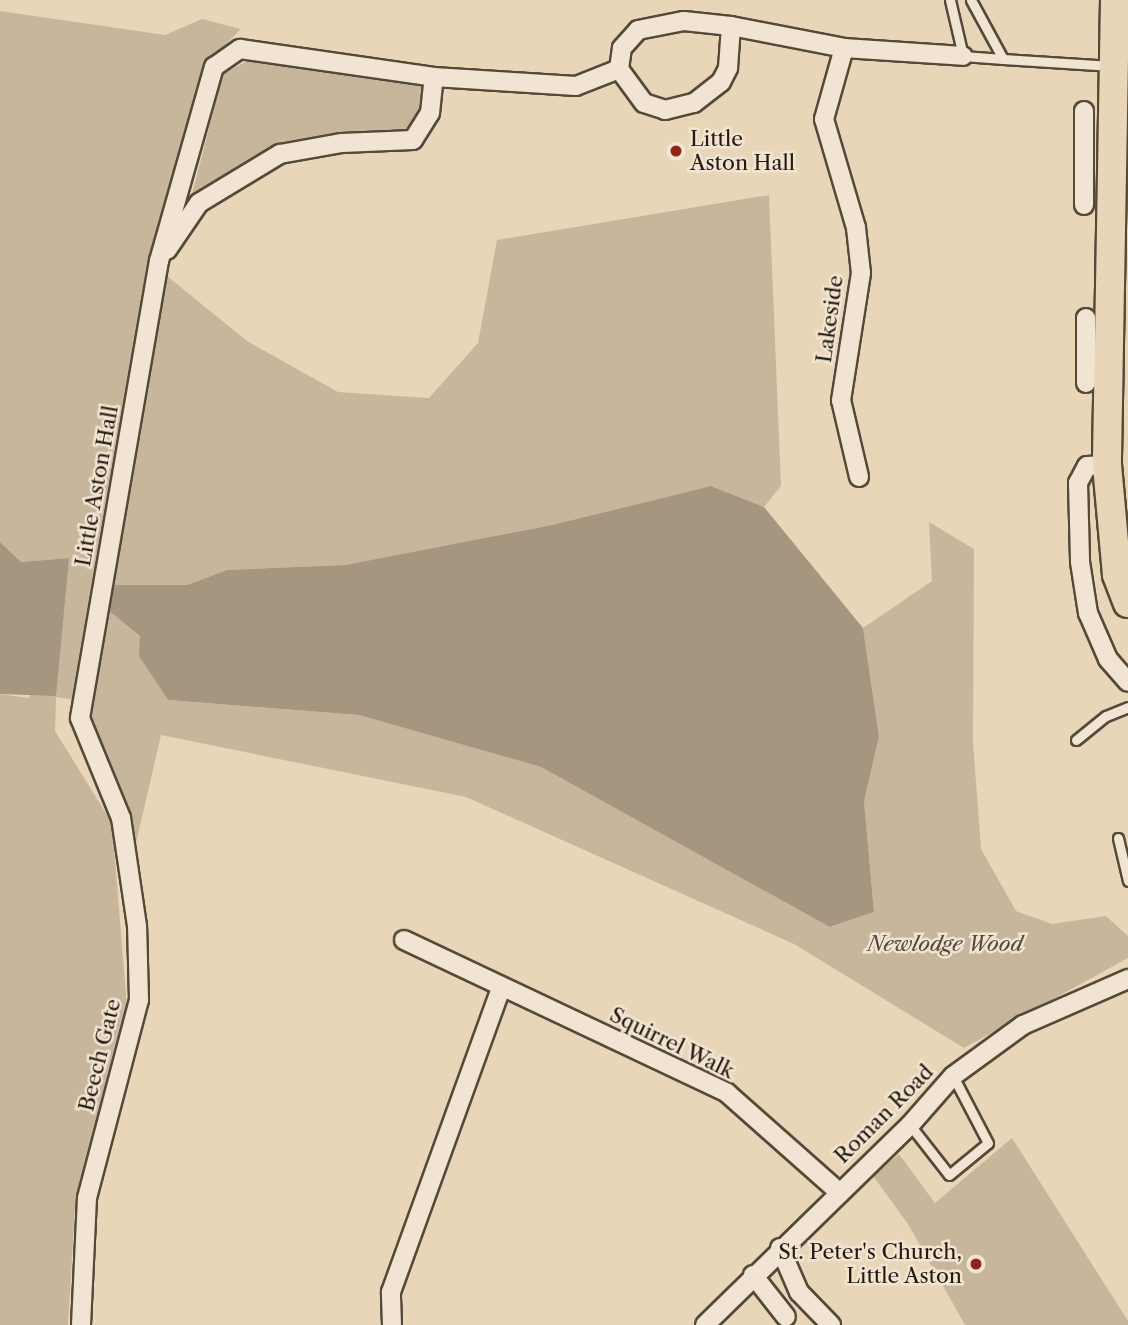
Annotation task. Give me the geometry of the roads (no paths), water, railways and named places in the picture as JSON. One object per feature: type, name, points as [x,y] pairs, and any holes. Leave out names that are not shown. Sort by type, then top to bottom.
[{"type":"main road","points":[[1115,0],[1115,128],[1100,364],[1118,575],[1128,603]]},
{"type":"street","points":[[731,26],[728,68],[721,82],[695,103],[665,110],[644,103],[619,69],[622,48],[638,30],[684,22],[731,26],[844,48],[963,56]]},
{"type":"street","name":"Lakeside","points":[[844,48],[824,119],[856,228],[861,273],[841,400],[859,477]]},
{"type":"street","name":"Little Aston Hall","points":[[80,718],[159,261],[214,67],[240,49],[434,77],[576,86],[619,69]]},
{"type":"street","name":"Little Aston Hall","points":[[159,261],[199,203],[280,154],[342,143],[413,141],[430,113],[434,77]]},
{"type":"street","points":[[1084,111],[1084,205]]},
{"type":"street","points":[[1086,130],[1115,128]]},
{"type":"street","points":[[1086,318],[1100,364],[1086,383]]},
{"type":"street","points":[[1107,465],[1087,466],[1079,482],[1080,562],[1088,613],[1108,659],[1128,682]]},
{"type":"street","name":"Beech Gate","points":[[80,718],[121,818],[137,926],[139,1000],[87,1198],[81,1325]]},
{"type":"street","name":"Squirrel Walk","points":[[404,940],[727,1093],[839,1192]]},
{"type":"street","name":"Roman Road","points":[[705,1325],[780,1248],[910,1125],[953,1076],[1023,1025],[1128,979]]},
{"type":"street","points":[[393,1325],[391,1292],[501,988]]},
{"type":"street","points":[[780,1248],[799,1292],[831,1325]]},
{"type":"street","points":[[753,1275],[786,1317]]},
{"type":"lane","points":[[950,0],[963,56],[1115,66]]},
{"type":"lane","points":[[971,0],[1003,59]]},
{"type":"lane","points":[[1076,740],[1106,716],[1128,707]]},
{"type":"lane","points":[[1118,838],[1128,881]]},
{"type":"lane","points":[[910,1125],[949,1175],[988,1143],[953,1076]]},
{"type":"place","name":"Little Aston Hall","points":[[676,151]]},
{"type":"place","name":"St. Peter's Church, Little Aston","points":[[976,1264]]},
{"type":"park label","name":"Newlodge Wood","points":[[945,944]]}]
